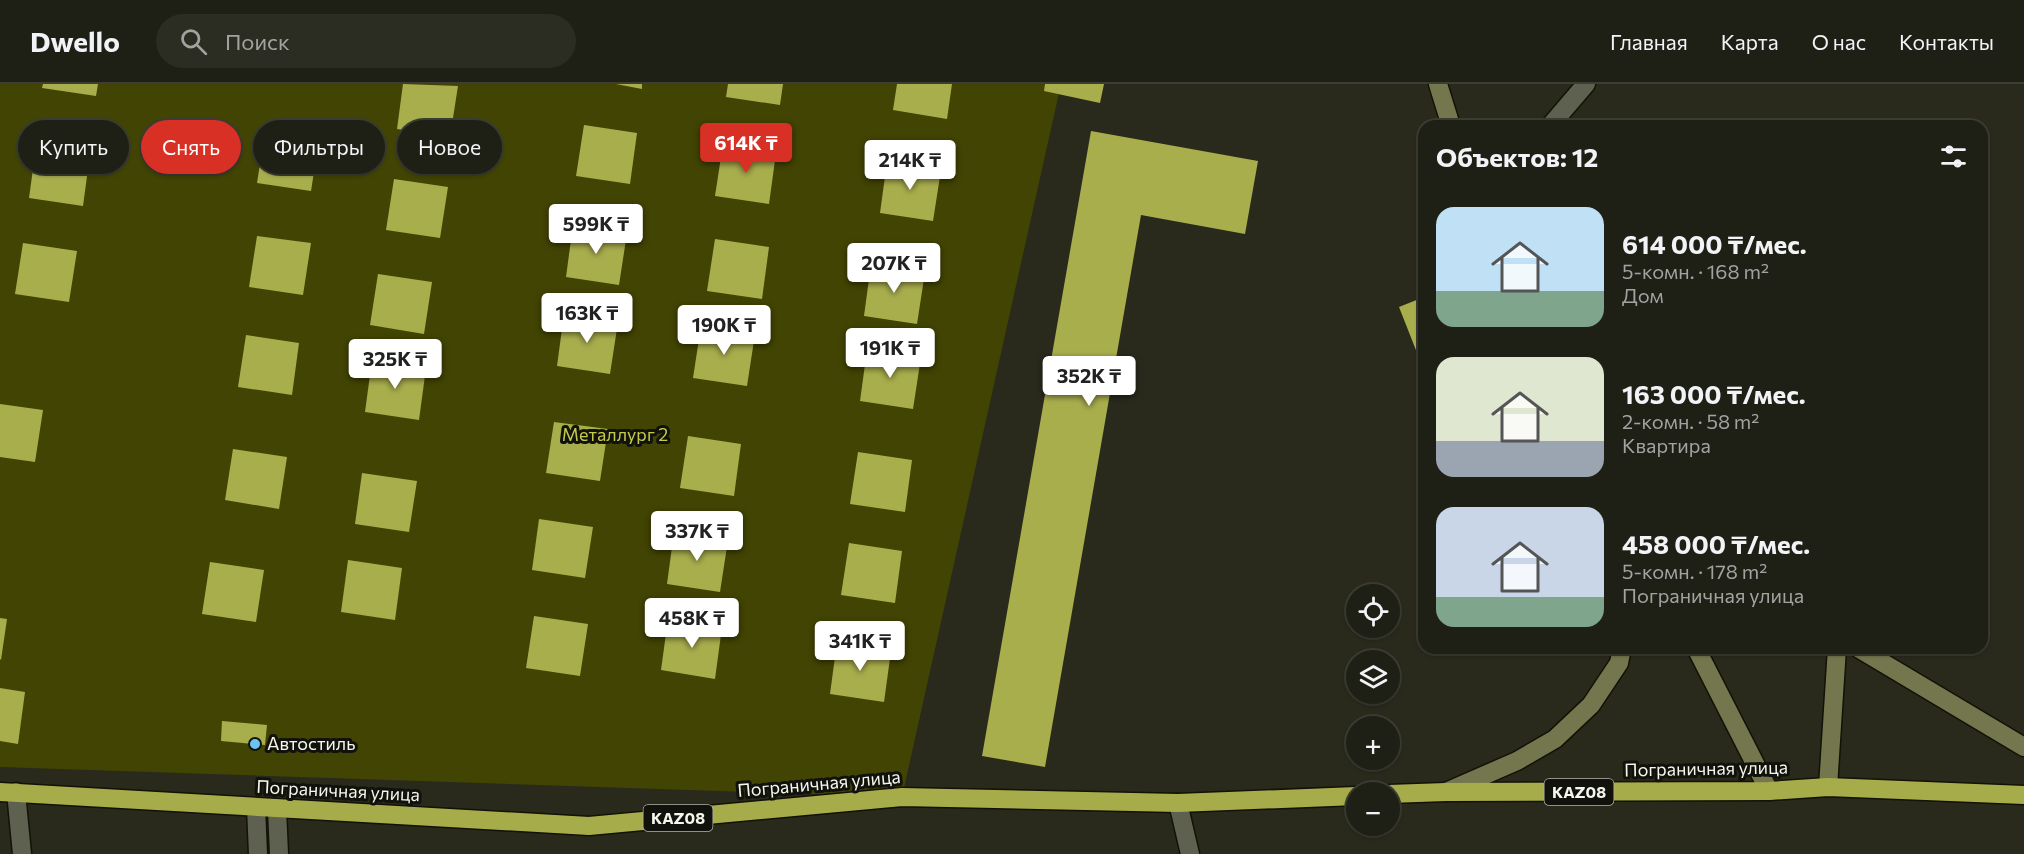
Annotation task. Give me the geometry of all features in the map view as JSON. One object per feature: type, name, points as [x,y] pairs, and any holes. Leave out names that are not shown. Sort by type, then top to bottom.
[{"type":"highway","name":"Пограничная улица","points":[[1400,794],[1446,792],[1770,790],[1828,787],[2024,795]]},
{"type":"highway","name":"Пограничная улица","points":[[8,792],[589,826],[902,797],[1178,803],[1346,796]]},
{"type":"main road","points":[[1438,84],[1449,120]]},
{"type":"main road","points":[[1446,792],[1517,760],[1555,739],[1591,705],[1619,663],[1621,654]]},
{"type":"main road","points":[[1699,654],[1770,790]]},
{"type":"main road","points":[[1828,787],[1837,654]]},
{"type":"main road","points":[[1868,654],[2024,747]]},
{"type":"lane","points":[[1555,120],[1586,84]]},
{"type":"lane","points":[[8,792],[22,854]]},
{"type":"lane","points":[[1178,803],[1190,854]]},
{"type":"lane","points":[[256,807],[258,854]]},
{"type":"lane","points":[[277,809],[279,854]]},
{"type":"green space","name":"Металлург 2","points":[[0,84],[1061,84],[902,797],[0,767]]},
{"type":"building","points":[[43,84],[98,84],[96,96],[42,88]]},
{"type":"building","points":[[403,84],[458,86],[453,120],[398,120]]},
{"type":"building","points":[[616,84],[642,84],[642,89]]},
{"type":"building","points":[[728,84],[783,84],[780,105],[726,97]]},
{"type":"building","points":[[897,84],[952,84],[947,119],[893,110]]},
{"type":"building","points":[[1045,84],[1104,84],[1100,103],[1044,91]]},
{"type":"building","points":[[584,125],[637,133],[630,184],[576,176]]},
{"type":"building","points":[[1091,131],[1258,161],[1245,234],[1141,215],[1045,767],[982,756]]},
{"type":"building","points":[[723,144],[776,153],[769,204],[715,196]]},
{"type":"building","points":[[887,162],[941,170],[933,221],[880,213]]},
{"type":"building","points":[[32,174],[87,174],[83,206],[29,198]]},
{"type":"building","points":[[258,174],[314,174],[311,191],[257,183]]},
{"type":"building","points":[[394,179],[448,187],[440,238],[386,230]]},
{"type":"building","points":[[573,225],[627,233],[619,285],[566,277]]},
{"type":"building","points":[[257,236],[311,243],[303,295],[249,287]]},
{"type":"building","points":[[715,239],[769,247],[762,299],[707,291]]},
{"type":"building","points":[[23,243],[77,251],[69,302],[15,294]]},
{"type":"building","points":[[871,264],[925,272],[917,324],[864,316]]},
{"type":"building","points":[[378,274],[432,282],[424,334],[370,325]]},
{"type":"building","points":[[1418,299],[1418,355],[1399,307]]},
{"type":"building","points":[[564,314],[618,322],[610,374],[557,366]]},
{"type":"building","points":[[701,326],[755,334],[747,386],[693,378]]},
{"type":"building","points":[[246,335],[299,343],[292,395],[238,387]]},
{"type":"building","points":[[867,350],[921,357],[913,409],[860,401]]},
{"type":"building","points":[[372,360],[426,368],[419,420],[365,412]]},
{"type":"building","points":[[0,404],[43,410],[35,462],[0,457]]},
{"type":"building","points":[[554,422],[608,429],[600,481],[546,473]]},
{"type":"building","points":[[688,436],[741,444],[734,496],[680,488]]},
{"type":"building","points":[[233,449],[287,457],[279,509],[225,500]]},
{"type":"building","points":[[858,452],[912,460],[905,512],[850,504]]},
{"type":"building","points":[[362,473],[417,481],[409,532],[355,524]]},
{"type":"building","points":[[539,519],[593,527],[585,578],[532,570]]},
{"type":"building","points":[[674,532],[728,540],[720,592],[667,584]]},
{"type":"building","points":[[849,543],[902,551],[895,603],[841,595]]},
{"type":"building","points":[[348,560],[402,568],[395,620],[341,612]]},
{"type":"building","points":[[210,562],[264,570],[256,622],[202,614]]},
{"type":"building","points":[[534,616],[588,624],[580,676],[526,668]]},
{"type":"building","points":[[0,618],[7,619],[1,660],[0,659]]},
{"type":"building","points":[[668,619],[722,627],[715,679],[661,670]]},
{"type":"building","points":[[837,642],[891,651],[884,702],[830,694]]},
{"type":"building","points":[[0,688],[25,692],[18,744],[0,741]]},
{"type":"building","points":[[222,721],[267,725],[265,745],[221,741]]},
{"type":"place","name":"Автостиль","points":[[255,744]]}]
